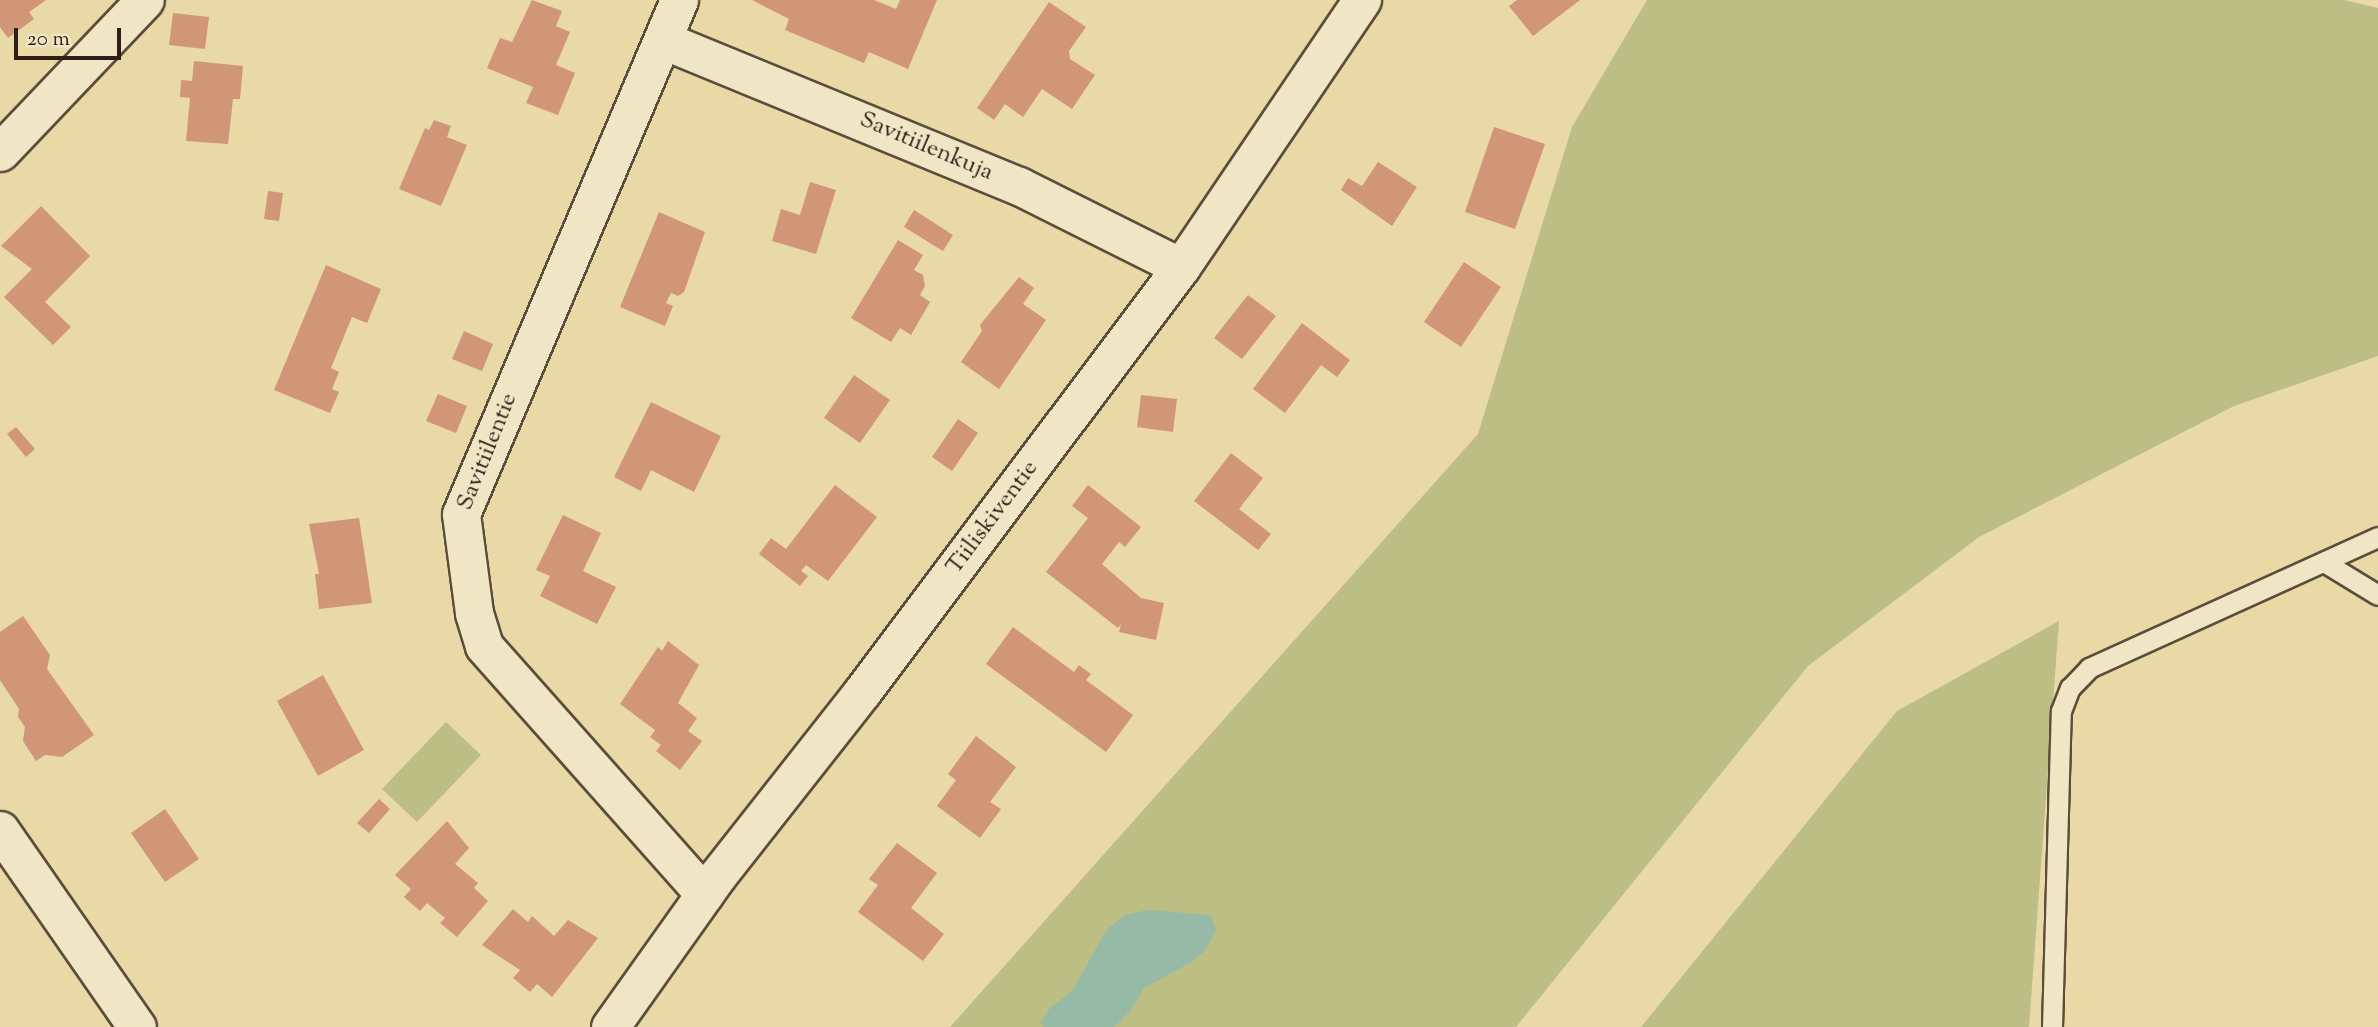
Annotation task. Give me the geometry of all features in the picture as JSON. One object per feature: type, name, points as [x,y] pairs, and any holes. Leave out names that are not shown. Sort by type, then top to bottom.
[{"type":"street","points":[[0,152],[145,0]]},
{"type":"street","name":"Savitiilentie","points":[[679,0],[665,41],[461,514],[465,566],[484,646],[704,894]]},
{"type":"street","name":"Tiiliskiventie","points":[[610,1027],[704,894],[862,692],[1181,267],[1362,0]]},
{"type":"street","name":"Savitiilenkuja","points":[[665,41],[1019,186],[1181,267]]},
{"type":"street","points":[[0,830],[137,1027]]},
{"type":"lane","points":[[2052,1027],[2061,711],[2070,688],[2089,668],[2378,537]]},
{"type":"lane","points":[[2324,562],[2378,594]]},
{"type":"green space","points":[[1647,0],[2344,0],[2378,8],[2378,356],[2234,406],[1979,537],[1808,666],[1516,1027],[950,1027],[1478,434],[1572,127]]},
{"type":"green space","points":[[2059,621],[2029,1027],[1641,1027],[1897,711]]},
{"type":"green space","points":[[446,722],[481,755],[417,822],[382,789]]},
{"type":"shaded area","points":[[1147,910],[1211,915],[1216,931],[1205,951],[1190,963],[1144,988],[1132,1009],[1114,1027],[1044,1027],[1040,1023],[1050,1008],[1072,991],[1107,929],[1126,915]]},
{"type":"building","points":[[0,0],[46,0],[29,12],[34,19],[8,38],[0,27]]},
{"type":"building","points":[[532,0],[562,11],[556,26],[570,32],[556,65],[575,73],[558,115],[526,103],[533,87],[487,68],[500,38],[512,42]]},
{"type":"building","points":[[752,0],[874,0],[896,9],[900,0],[937,0],[908,69],[869,52],[864,63],[785,30],[789,19]]},
{"type":"building","points":[[1517,0],[1580,0],[1533,36],[1509,6]]},
{"type":"building","points":[[1049,2],[1086,27],[1069,51],[1070,59],[1095,75],[1072,109],[1042,89],[1023,117],[1005,104],[994,120],[977,108]]},
{"type":"building","points":[[173,13],[209,17],[205,49],[169,45]]},
{"type":"building","points":[[194,61],[243,66],[240,99],[233,99],[228,144],[186,141],[190,98],[180,97],[181,80],[192,81]]},
{"type":"building","points":[[434,120],[451,126],[447,137],[467,145],[441,206],[399,189],[425,128],[429,130]]},
{"type":"building","points":[[1494,127],[1545,144],[1515,229],[1465,212]]},
{"type":"building","points":[[1378,162],[1417,187],[1392,226],[1341,190],[1348,178],[1362,186]]},
{"type":"building","points":[[810,182],[836,190],[816,254],[772,241],[781,209],[800,215]]},
{"type":"building","points":[[268,191],[283,193],[279,221],[264,219]]},
{"type":"building","points":[[41,206],[90,256],[45,302],[71,327],[53,345],[4,297],[32,269],[1,246]]},
{"type":"building","points":[[914,210],[953,235],[943,251],[904,227]]},
{"type":"building","points":[[659,212],[705,232],[684,292],[678,296],[671,293],[666,303],[673,306],[665,326],[620,307]]},
{"type":"building","points":[[898,240],[923,255],[914,270],[923,275],[925,286],[920,295],[930,302],[911,335],[900,328],[891,342],[851,318]]},
{"type":"building","points":[[1464,262],[1501,287],[1461,347],[1424,322]]},
{"type":"building","points":[[326,265],[381,289],[367,323],[352,317],[331,368],[339,372],[332,389],[339,392],[330,413],[274,390]]},
{"type":"building","points":[[1019,277],[1034,288],[1023,304],[1046,320],[999,389],[961,362],[982,331],[980,325]]},
{"type":"building","points":[[1248,295],[1276,316],[1242,359],[1214,338]]},
{"type":"building","points":[[1302,323],[1350,360],[1337,377],[1321,365],[1285,413],[1253,389]]},
{"type":"building","points":[[464,331],[493,344],[482,371],[452,359]]},
{"type":"building","points":[[854,375],[890,400],[860,443],[824,418]]},
{"type":"building","points":[[438,394],[467,406],[456,433],[426,421]]},
{"type":"building","points":[[1141,395],[1177,399],[1173,432],[1137,427]]},
{"type":"building","points":[[651,402],[721,436],[694,492],[651,470],[641,491],[614,477]]},
{"type":"building","points":[[958,419],[978,433],[952,471],[932,457]]},
{"type":"building","points":[[16,427],[35,449],[26,457],[7,434]]},
{"type":"building","points":[[1231,453],[1263,478],[1239,509],[1271,534],[1258,550],[1194,501]]},
{"type":"building","points":[[835,485],[877,517],[828,581],[806,565],[801,571],[808,576],[800,586],[759,554],[771,538],[786,549]]},
{"type":"building","points":[[1088,485],[1141,527],[1125,547],[1119,542],[1102,564],[1141,598],[1164,603],[1156,640],[1119,632],[1121,624],[1118,628],[1046,572],[1088,518],[1072,506]]},
{"type":"building","points":[[563,515],[601,533],[583,571],[616,587],[597,624],[540,596],[550,576],[536,570]]},
{"type":"building","points":[[359,518],[372,603],[319,609],[315,574],[319,574],[309,524]]},
{"type":"building","points":[[23,616],[50,655],[47,669],[94,735],[62,757],[45,755],[36,761],[23,741],[25,727],[18,717],[19,709],[0,680],[0,632]]},
{"type":"building","points":[[1013,627],[1074,672],[1079,665],[1091,674],[1086,680],[1133,715],[1106,752],[986,664]]},
{"type":"building","points":[[668,641],[699,665],[678,703],[697,718],[688,731],[702,741],[680,770],[656,751],[661,745],[650,737],[655,730],[620,704],[658,647],[662,651]]},
{"type":"building","points":[[323,675],[364,750],[318,776],[277,701]]},
{"type":"building","points":[[976,736],[1016,767],[990,802],[1001,809],[980,838],[937,806],[956,780],[948,774]]},
{"type":"building","points":[[379,799],[390,809],[369,833],[357,823]]},
{"type":"building","points":[[165,809],[199,859],[165,882],[131,833]]},
{"type":"building","points":[[447,821],[469,848],[455,864],[478,883],[474,888],[488,901],[457,937],[440,923],[445,918],[427,903],[420,911],[404,897],[411,889],[395,875]]},
{"type":"building","points":[[897,843],[937,873],[911,908],[944,934],[923,961],[858,912],[878,885],[869,879]]},
{"type":"building","points":[[513,909],[528,922],[532,916],[554,936],[568,920],[598,938],[552,997],[537,984],[530,992],[513,978],[520,970],[482,945]]}]
